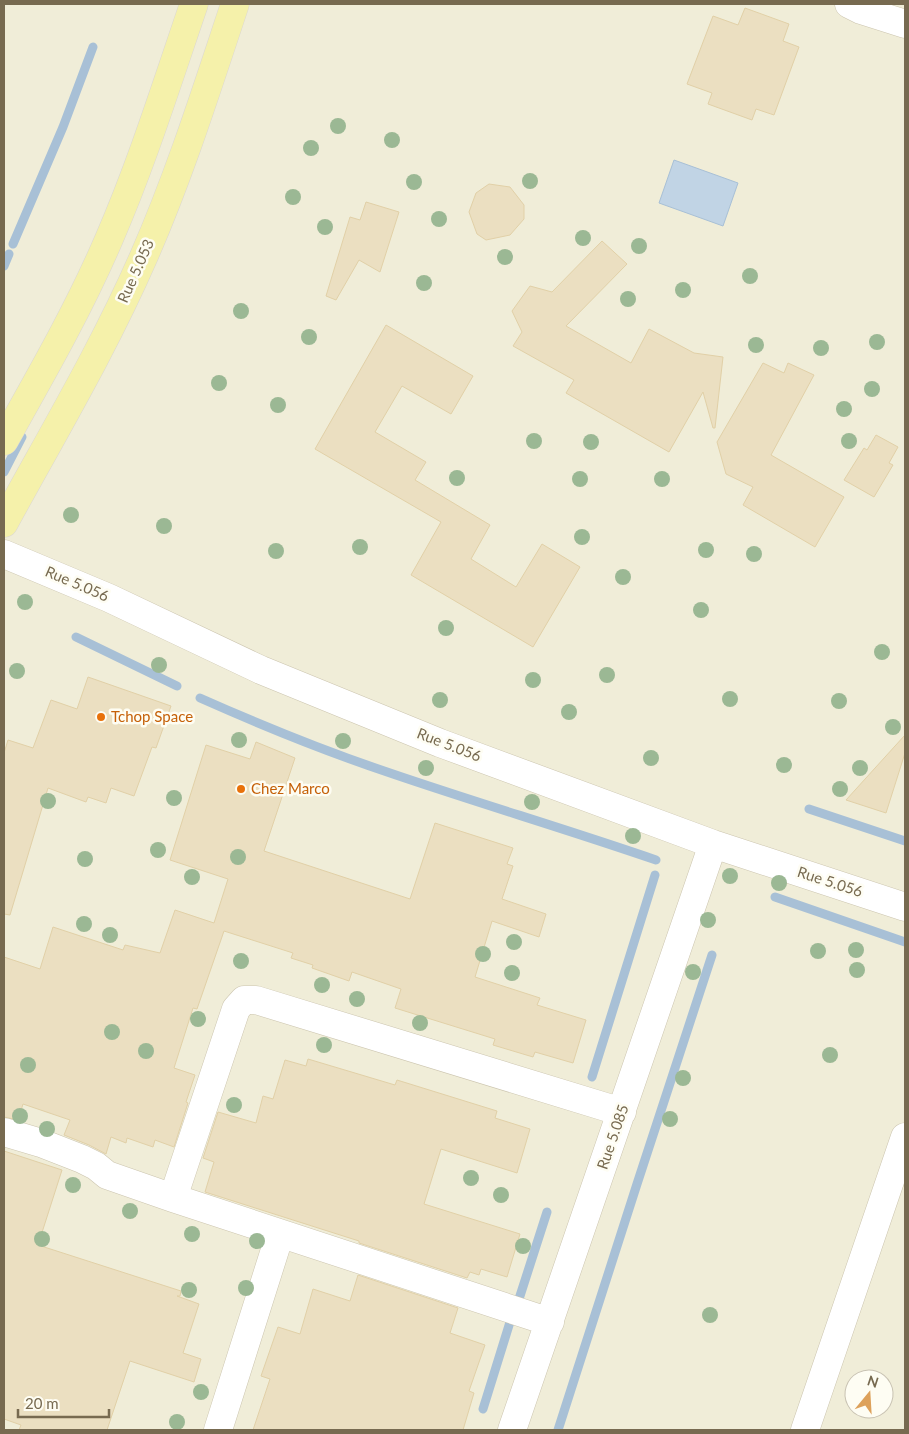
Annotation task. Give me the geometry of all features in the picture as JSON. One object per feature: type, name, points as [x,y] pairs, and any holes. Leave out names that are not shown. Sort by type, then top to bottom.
[{"type":"main road","points":[[4,441],[64,332],[109,241],[142,158],[194,4]]},
{"type":"main road","name":"Rue 5.053","points":[[4,523],[99,350],[144,256],[178,172],[235,4]]},
{"type":"street","points":[[849,4],[861,10],[905,24]]},
{"type":"street","name":"Rue 5.056","points":[[4,554],[109,598],[261,670],[440,742],[713,844],[905,907]]},
{"type":"street","name":"Rue 5.085","points":[[512,1430],[713,844]]},
{"type":"street","points":[[172,1198],[236,1009],[244,1000],[256,1000],[622,1112]]},
{"type":"street","points":[[4,1132],[41,1143],[82,1159],[107,1174],[172,1198],[550,1322]]},
{"type":"street","points":[[805,1430],[905,1137]]},
{"type":"street","points":[[218,1430],[280,1234]]},
{"type":"shaded area","points":[[4,4],[905,4],[905,1430],[4,1430]]},
{"type":"water","points":[[674,160],[738,183],[723,226],[659,203]]},
{"type":"building","points":[[745,8],[789,24],[783,41],[799,47],[774,115],[756,109],[752,120],[708,104],[712,93],[687,84],[713,16],[738,25]]},
{"type":"building","points":[[489,184],[510,187],[524,205],[524,219],[510,235],[486,240],[477,234],[469,212],[476,193]]},
{"type":"building","points":[[366,202],[399,212],[380,272],[359,260],[336,300],[326,296],[350,217],[360,220]]},
{"type":"building","points":[[602,241],[627,264],[566,326],[631,363],[649,329],[694,353],[723,357],[715,428],[713,428],[703,392],[669,452],[566,393],[574,380],[513,346],[522,332],[512,311],[530,286],[552,292]]},
{"type":"building","points":[[386,325],[473,376],[451,414],[402,386],[375,432],[426,462],[415,480],[490,525],[471,559],[516,587],[542,544],[580,567],[533,647],[411,575],[441,522],[315,449]]},
{"type":"building","points":[[763,363],[784,373],[788,363],[814,375],[771,455],[844,497],[815,547],[743,505],[753,487],[726,474],[717,442]]},
{"type":"building","points":[[876,435],[898,447],[889,463],[893,465],[874,497],[844,480],[864,448],[867,450]]},
{"type":"building","points":[[88,677],[171,706],[156,748],[152,747],[134,796],[111,788],[106,803],[88,797],[86,802],[48,788],[10,915],[4,914],[4,753],[8,740],[33,748],[51,700],[77,709]]},
{"type":"building","points":[[905,735],[905,753],[886,813],[846,800]]},
{"type":"building","points":[[256,742],[295,758],[264,851],[410,899],[435,823],[513,848],[507,864],[513,866],[502,899],[546,914],[539,937],[492,921],[475,977],[540,998],[537,1005],[586,1020],[573,1063],[535,1052],[533,1057],[493,1045],[495,1039],[395,1008],[401,989],[352,972],[349,981],[312,968],[313,965],[291,958],[293,953],[224,931],[197,1009],[193,1008],[174,1068],[195,1075],[174,1147],[155,1140],[153,1147],[127,1138],[126,1143],[111,1137],[106,1154],[64,1135],[70,1120],[23,1104],[18,1120],[4,1117],[4,957],[40,969],[53,927],[123,950],[125,945],[160,953],[175,910],[214,923],[228,879],[170,860],[206,745],[250,759]]},
{"type":"building","points":[[308,1059],[395,1085],[397,1080],[497,1111],[495,1118],[530,1129],[517,1173],[441,1149],[424,1204],[520,1234],[507,1277],[481,1269],[479,1275],[470,1272],[467,1278],[205,1192],[214,1162],[203,1158],[218,1112],[256,1123],[263,1096],[273,1099],[285,1060],[306,1066]]},
{"type":"building","points":[[4,1151],[62,1170],[38,1245],[181,1291],[180,1296],[177,1296],[199,1304],[183,1353],[201,1359],[194,1382],[130,1361],[107,1430],[19,1430],[21,1425],[4,1419]]},
{"type":"building","points":[[358,1275],[458,1308],[450,1333],[485,1345],[469,1391],[474,1393],[463,1430],[253,1430],[270,1379],[261,1376],[278,1327],[300,1334],[313,1289],[350,1301]]},
{"type":"waterway","points":[[13,244],[63,127],[93,47]]},
{"type":"waterway","points":[[4,266],[9,254]]},
{"type":"waterway","points":[[4,472],[22,437]]},
{"type":"waterway","points":[[76,637],[177,686]]},
{"type":"waterway","points":[[200,698],[247,719],[368,766],[656,860]]},
{"type":"waterway","points":[[809,809],[905,841]]},
{"type":"waterway","points":[[592,1077],[655,875]]},
{"type":"waterway","points":[[775,897],[905,942]]},
{"type":"waterway","points":[[558,1430],[712,955]]},
{"type":"waterway","points":[[519,1299],[547,1212]]},
{"type":"waterway","points":[[483,1409],[510,1322]]},
{"type":"place","name":"Tchop Space","points":[[101,717]]},
{"type":"place","name":"Chez Marco","points":[[241,789]]}]
